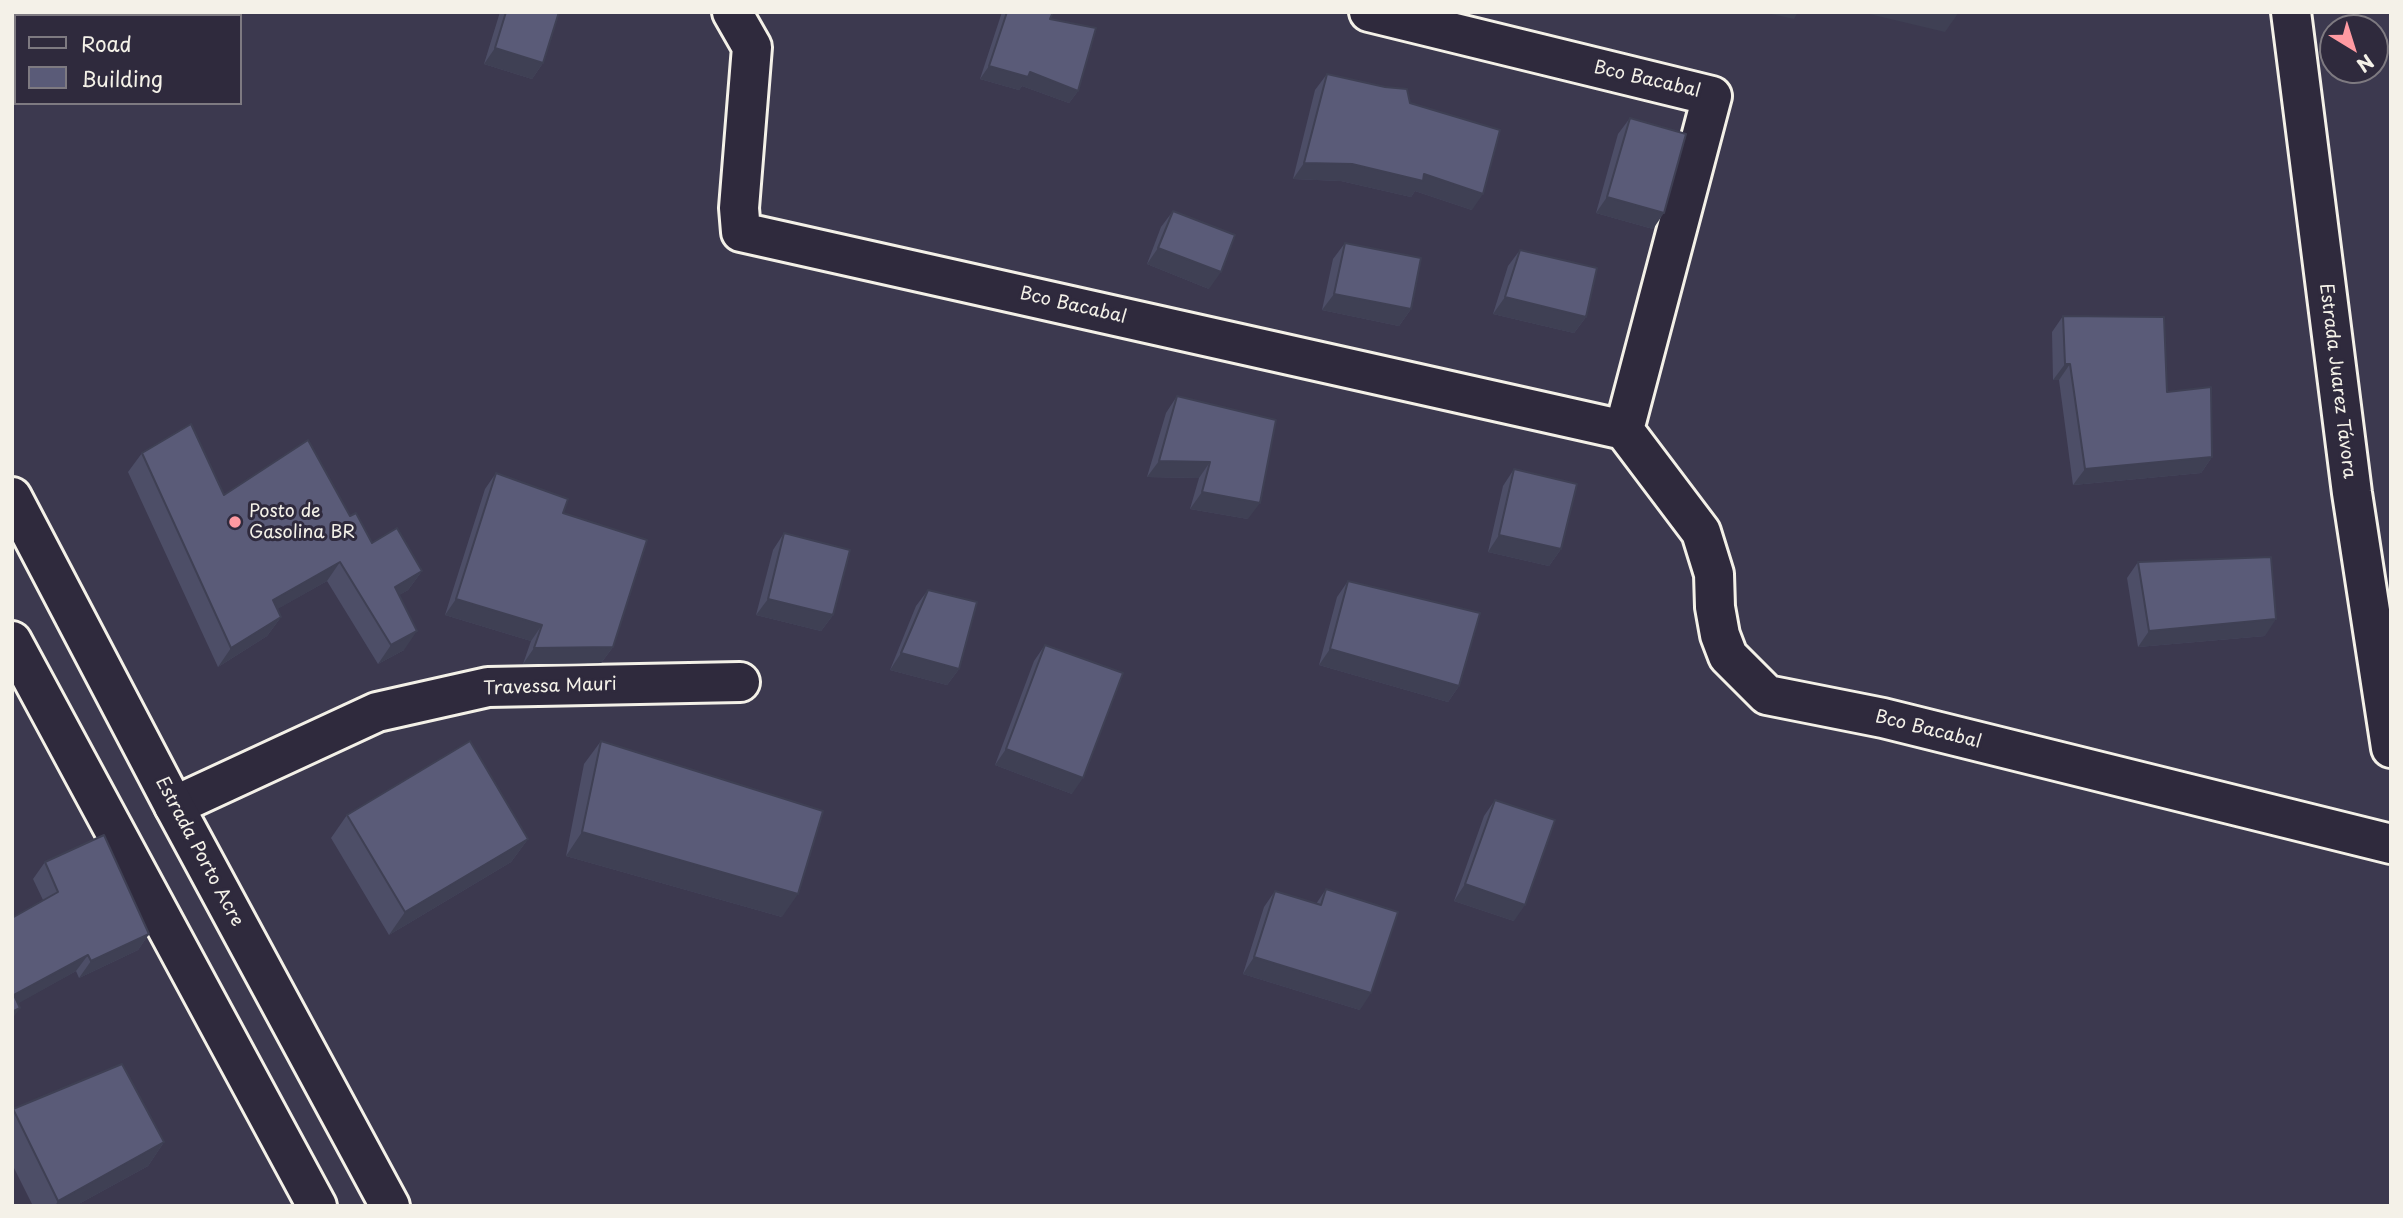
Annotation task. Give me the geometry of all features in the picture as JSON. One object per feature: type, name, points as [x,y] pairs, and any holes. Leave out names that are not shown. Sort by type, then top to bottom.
[{"type":"street","name":"Bco Bacabal","points":[[732,12],[752,47],[739,208],[741,232],[1624,430],[1701,532],[1714,574],[1720,635],[1728,656],[1767,695],[1883,718],[2391,844]]},
{"type":"street","name":"Bco Bacabal","points":[[1369,12],[1712,96],[1624,430]]},
{"type":"street","name":"Estrada Juarez Távora","points":[[2291,12],[2352,493],[2391,748]]},
{"type":"street","name":"Estrada Porto Acre","points":[[12,497],[174,806],[390,1206]]},
{"type":"street","points":[[12,642],[317,1206]]},
{"type":"street","name":"Travessa Mauri","points":[[174,806],[377,712],[488,687],[740,681]]},
{"type":"building","points":[[506,12],[559,12],[543,63],[495,48]]},
{"type":"building","points":[[1007,12],[1053,12],[1050,19],[1096,28],[1078,91],[1030,72],[1028,77],[989,66]]},
{"type":"building","points":[[1327,74],[1407,89],[1410,103],[1500,130],[1483,194],[1424,174],[1423,181],[1352,164],[1304,163]]},
{"type":"building","points":[[1630,118],[1686,134],[1664,213],[1607,197]]},
{"type":"building","points":[[1173,211],[1235,235],[1221,272],[1158,248]]},
{"type":"building","points":[[1345,243],[1421,258],[1411,309],[1334,294]]},
{"type":"building","points":[[1520,250],[1597,268],[1586,317],[1505,297]]},
{"type":"building","points":[[2063,316],[2164,317],[2167,392],[2211,387],[2212,457],[2085,469],[2070,364],[2065,364]]},
{"type":"building","points":[[1177,396],[1276,420],[1260,503],[1202,492],[1210,462],[1159,461]]},
{"type":"building","points":[[191,424],[224,495],[308,440],[350,516],[356,513],[372,543],[397,528],[422,571],[395,587],[417,631],[391,645],[340,562],[273,600],[281,617],[231,648],[142,453]]},
{"type":"building","points":[[1514,469],[1577,484],[1561,549],[1499,535]]},
{"type":"building","points":[[496,473],[568,499],[563,513],[647,540],[613,647],[534,648],[542,625],[456,599]]},
{"type":"building","points":[[784,533],[850,550],[833,615],[768,599]]},
{"type":"building","points":[[2271,557],[2276,619],[2149,631],[2138,562]]},
{"type":"building","points":[[1348,581],[1480,613],[1459,686],[1330,649]]},
{"type":"building","points":[[928,590],[977,602],[959,669],[901,653]]},
{"type":"building","points":[[1045,645],[1123,673],[1083,778],[1006,749]]},
{"type":"building","points":[[470,741],[528,839],[405,912],[347,815]]},
{"type":"building","points":[[601,741],[823,811],[798,894],[582,832]]},
{"type":"building","points":[[1495,800],[1555,820],[1525,905],[1465,884]]},
{"type":"building","points":[[104,835],[149,934],[91,961],[88,955],[14,995],[20,1008],[12,1012],[12,918],[58,892],[45,862]]},
{"type":"building","points":[[1326,889],[1398,912],[1371,993],[1254,957],[1275,891],[1321,905]]},
{"type":"building","points":[[122,1064],[164,1142],[58,1201],[13,1109]]},
{"type":"place","name":"Posto de Gasolina BR","points":[[235,522]]}]
